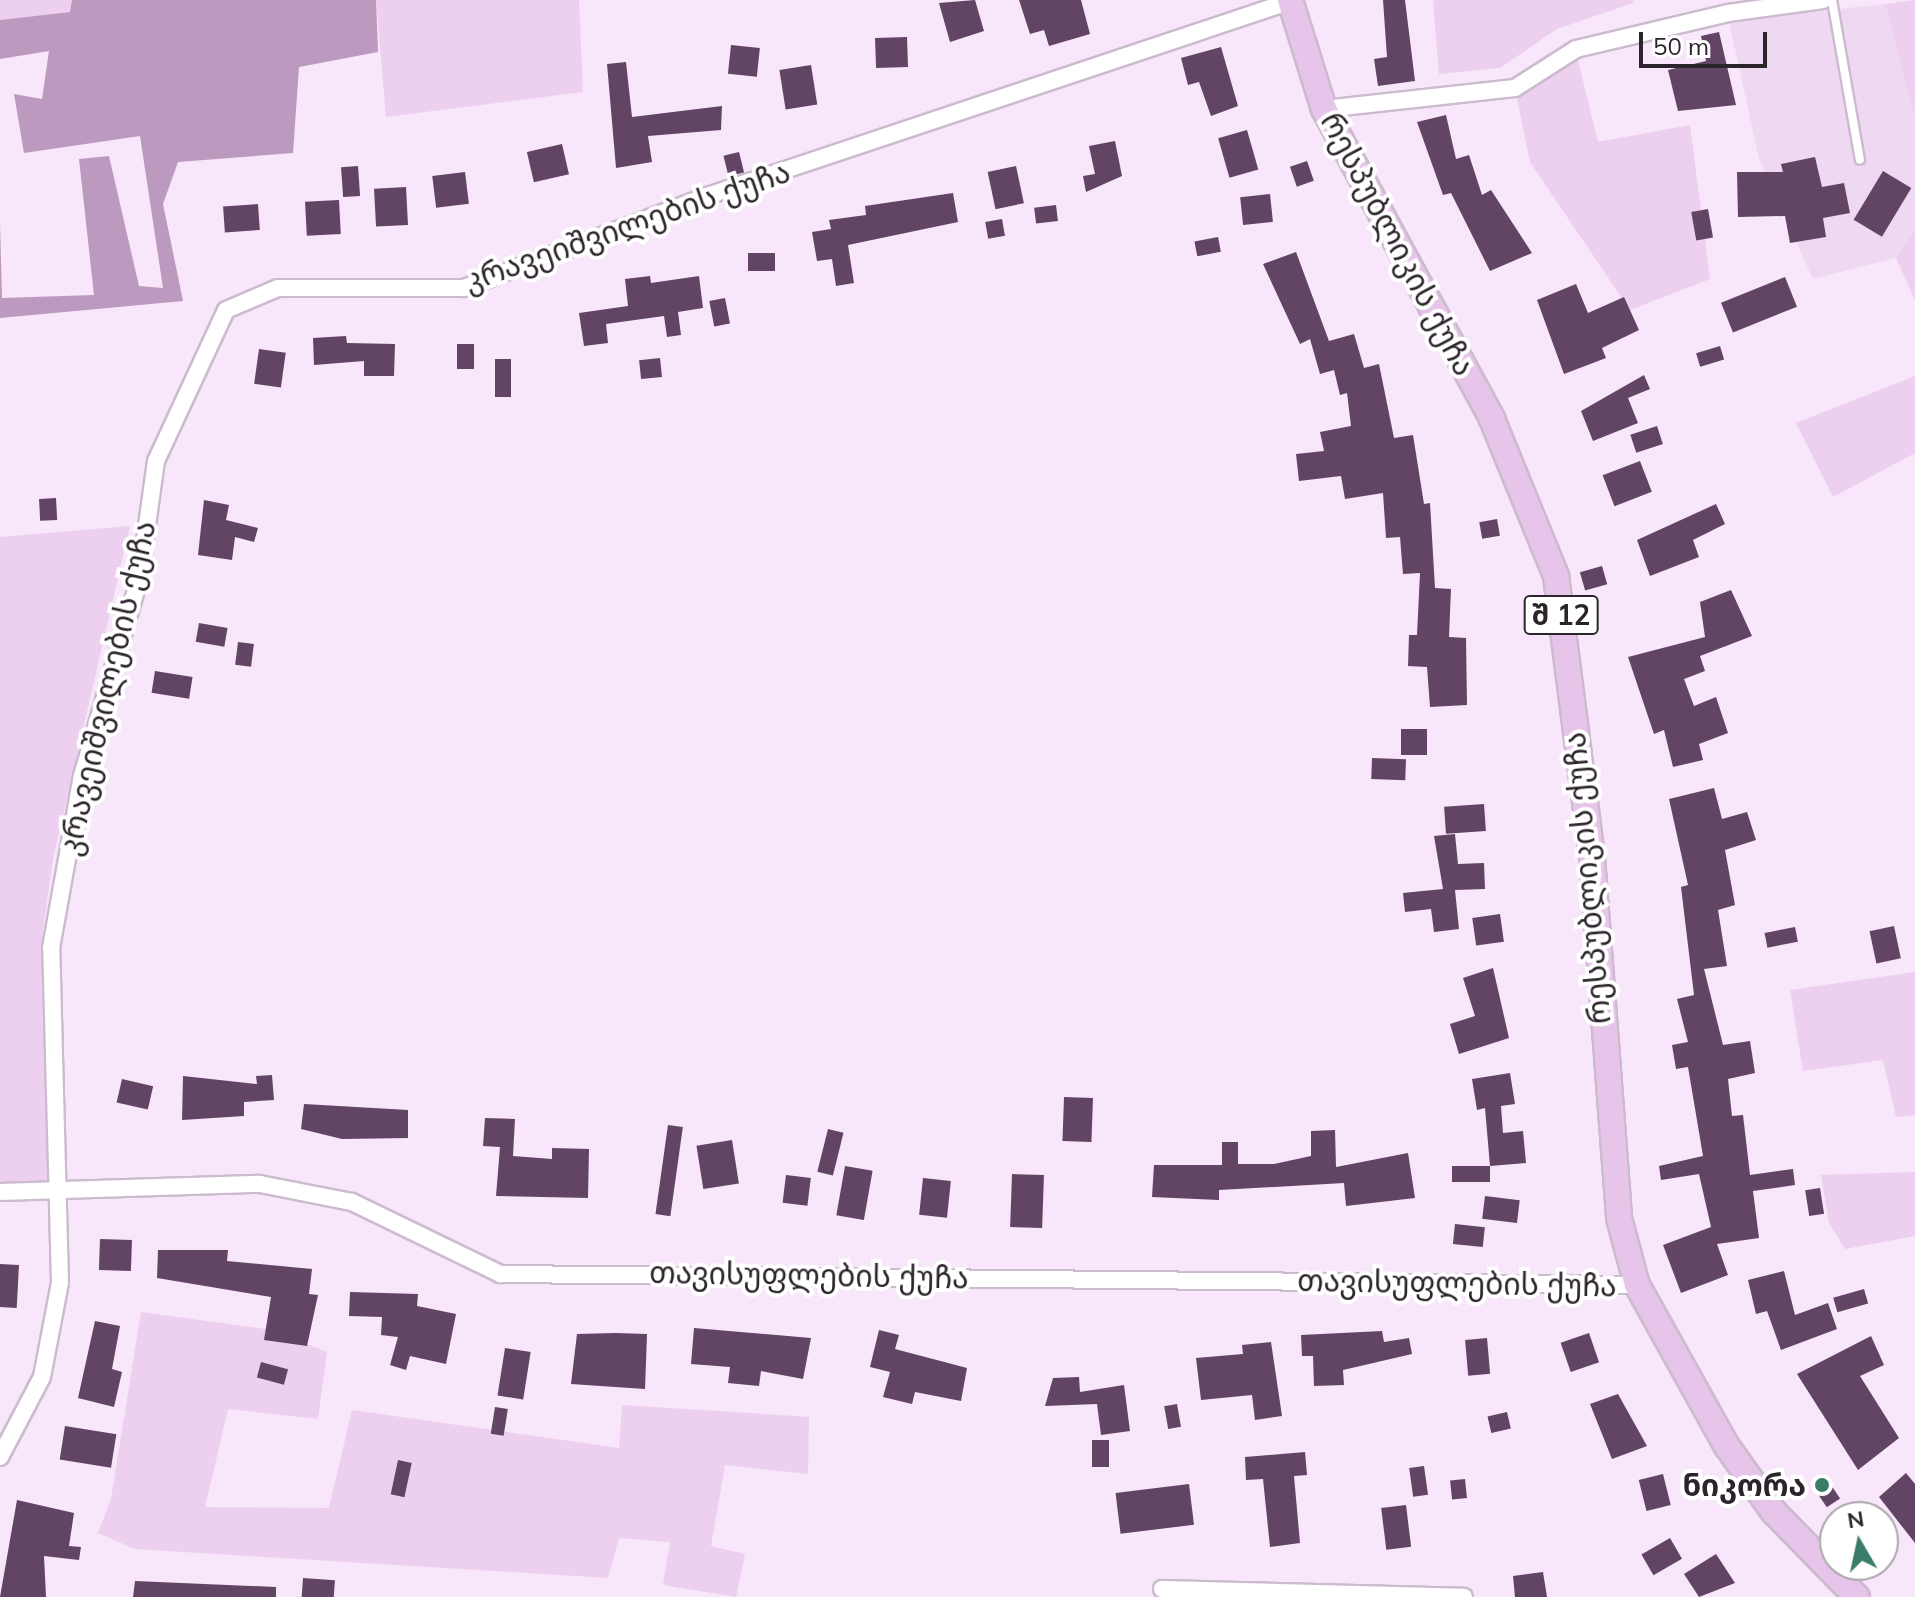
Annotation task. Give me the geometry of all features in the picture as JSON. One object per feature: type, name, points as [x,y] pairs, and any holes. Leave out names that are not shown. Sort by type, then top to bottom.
[{"type":"main road","name":"რესპუბლიკის ქუჩა","points":[[1290,0],[1324,109],[1492,419],[1556,576],[1592,857],[1619,1218],[1637,1285],[1726,1445],[1773,1511],[1857,1597]]},
{"type":"street","name":"კრავეიშვილების ქუჩა","points":[[0,1457],[42,1377],[60,1283],[51,948],[79,792],[140,576],[156,461],[226,310],[278,288],[464,288],[707,196],[1290,0]]},
{"type":"street","points":[[1324,109],[1515,88],[1576,49],[1728,13],[1823,0]]},
{"type":"street","name":"თავისუფლების ქუჩა","points":[[0,1192],[260,1184],[352,1202],[500,1274],[1637,1285]]},
{"type":"street","points":[[1162,1589],[1464,1597]]},
{"type":"lane","points":[[1832,0],[1860,160]]},
{"type":"shaded area","points":[[0,0],[72,0],[70,12],[0,20]]},
{"type":"shaded area","points":[[72,0],[376,0],[378,52],[299,67],[293,153],[178,162],[163,204],[183,301],[0,318],[0,222],[2,298],[94,295],[79,159],[109,156],[139,286],[163,288],[140,136],[24,153],[14,94],[42,99],[49,51],[0,59],[0,20],[70,12]]},
{"type":"shaded area","points":[[376,0],[579,0],[583,92],[386,117]]},
{"type":"shaded area","points":[[1433,0],[1633,0],[1633,3],[1557,29],[1500,68],[1439,74]]},
{"type":"shaded area","points":[[1915,0],[1915,118],[1885,4]]},
{"type":"shaded area","points":[[1885,4],[1915,118],[1915,229],[1896,258],[1813,279],[1759,159],[1729,21]]},
{"type":"shaded area","points":[[1578,60],[1598,142],[1690,125],[1710,279],[1630,310],[1530,162],[1516,94]]},
{"type":"shaded area","points":[[1915,229],[1915,300],[1896,258]]},
{"type":"shaded area","points":[[1915,376],[1915,453],[1833,497],[1796,423]]},
{"type":"shaded area","points":[[130,526],[53,859],[42,937],[54,1184],[0,1184],[0,537]]},
{"type":"shaded area","points":[[1915,972],[1915,1115],[1896,1117],[1883,1060],[1803,1071],[1790,990]]},
{"type":"shaded area","points":[[1915,1172],[1915,1236],[1845,1249],[1829,1223],[1821,1175]]},
{"type":"shaded area","points":[[141,1312],[273,1330],[327,1352],[318,1419],[228,1409],[205,1507],[329,1508],[352,1410],[619,1448],[622,1405],[809,1417],[808,1474],[725,1465],[711,1546],[745,1554],[736,1597],[663,1585],[670,1542],[619,1538],[608,1578],[135,1549],[98,1533],[111,1499]]},
{"type":"building","points":[[975,0],[984,31],[950,42],[939,3]]},
{"type":"building","points":[[1019,0],[1081,0],[1090,34],[1049,46],[1044,30],[1030,34]]},
{"type":"building","points":[[1383,0],[1405,0],[1415,81],[1378,86],[1374,59],[1387,57]]},
{"type":"building","points":[[1719,32],[1736,105],[1678,111],[1668,70],[1706,61],[1701,36]]},
{"type":"building","points":[[907,37],[908,67],[876,68],[875,38]]},
{"type":"building","points":[[731,45],[760,48],[757,77],[728,74]]},
{"type":"building","points":[[1221,47],[1238,106],[1211,116],[1199,82],[1188,85],[1181,58]]},
{"type":"building","points":[[626,62],[632,117],[722,106],[721,130],[648,136],[652,162],[616,168],[607,64]]},
{"type":"building","points":[[811,65],[817,105],[786,110],[779,70]]},
{"type":"building","points":[[1446,115],[1456,159],[1469,155],[1482,195],[1491,190],[1532,253],[1490,271],[1451,193],[1443,195],[1417,122]]},
{"type":"building","points":[[1247,130],[1258,169],[1229,178],[1218,138]]},
{"type":"building","points":[[1115,141],[1122,176],[1086,192],[1083,176],[1095,174],[1089,146]]},
{"type":"building","points":[[562,144],[569,174],[534,182],[527,152]]},
{"type":"building","points":[[739,152],[744,172],[729,176],[723,156]]},
{"type":"building","points":[[1815,157],[1822,187],[1844,183],[1850,213],[1823,218],[1826,237],[1790,243],[1785,216],[1738,217],[1737,172],[1783,172],[1781,164]]},
{"type":"building","points":[[1307,161],[1314,181],[1297,187],[1290,167]]},
{"type":"building","points":[[358,166],[360,196],[343,197],[341,167]]},
{"type":"building","points":[[1016,166],[1024,203],[996,209],[988,172]]},
{"type":"building","points":[[1883,171],[1911,188],[1882,237],[1854,220]]},
{"type":"building","points":[[465,172],[469,204],[436,208],[432,176]]},
{"type":"building","points":[[406,187],[408,225],[376,227],[374,189]]},
{"type":"building","points":[[953,193],[958,222],[848,245],[854,283],[836,286],[832,259],[817,261],[812,232],[831,229],[829,220],[866,215],[865,206]]},
{"type":"building","points":[[1270,194],[1273,222],[1243,225],[1240,197]]},
{"type":"building","points":[[339,200],[341,234],[307,236],[305,202]]},
{"type":"building","points":[[258,204],[260,230],[225,232],[223,206]]},
{"type":"building","points":[[1056,205],[1058,221],[1036,224],[1034,208]]},
{"type":"building","points":[[1708,209],[1713,238],[1696,241],[1691,212]]},
{"type":"building","points":[[1002,219],[1005,236],[988,239],[985,222]]},
{"type":"building","points":[[1218,237],[1221,252],[1197,256],[1194,242]]},
{"type":"building","points":[[1296,252],[1329,341],[1354,334],[1364,368],[1379,364],[1394,438],[1413,435],[1424,504],[1430,503],[1435,588],[1451,589],[1449,637],[1466,638],[1467,705],[1430,707],[1427,667],[1408,666],[1409,635],[1417,635],[1420,573],[1403,574],[1400,537],[1386,538],[1383,493],[1345,499],[1341,476],[1299,481],[1296,454],[1324,451],[1320,432],[1351,426],[1347,393],[1340,395],[1334,370],[1320,374],[1310,339],[1300,344],[1263,264]]},
{"type":"building","points":[[748,253],[775,253],[775,271],[748,271]]},
{"type":"building","points":[[650,276],[651,283],[699,276],[703,308],[678,312],[681,335],[667,337],[664,316],[606,324],[608,343],[584,346],[579,313],[628,306],[625,279]]},
{"type":"building","points":[[1785,277],[1797,307],[1733,333],[1721,303]]},
{"type":"building","points":[[1576,284],[1588,313],[1624,297],[1639,330],[1602,348],[1606,358],[1564,374],[1537,300]]},
{"type":"building","points":[[725,298],[730,324],[714,327],[709,301]]},
{"type":"building","points":[[346,336],[347,343],[395,344],[394,376],[364,376],[364,361],[314,365],[313,338]]},
{"type":"building","points":[[457,344],[474,344],[474,369],[457,369]]},
{"type":"building","points":[[1720,346],[1724,359],[1700,367],[1696,353]]},
{"type":"building","points":[[259,349],[286,353],[281,387],[254,384]]},
{"type":"building","points":[[660,358],[662,377],[641,379],[639,360]]},
{"type":"building","points":[[495,359],[511,359],[511,397],[495,397]]},
{"type":"building","points":[[1644,375],[1650,389],[1628,398],[1638,423],[1593,441],[1581,411]]},
{"type":"building","points":[[1657,426],[1663,444],[1636,453],[1630,435]]},
{"type":"building","points":[[1640,461],[1652,492],[1614,506],[1603,475]]},
{"type":"building","points":[[56,498],[57,520],[40,521],[39,499]]},
{"type":"building","points":[[204,500],[229,505],[226,520],[258,528],[254,542],[235,537],[232,560],[198,555]]},
{"type":"building","points":[[1716,504],[1725,524],[1693,540],[1699,557],[1650,576],[1637,540]]},
{"type":"building","points":[[1497,519],[1500,536],[1482,539],[1479,522]]},
{"type":"building","points":[[1602,566],[1607,584],[1585,591],[1580,572]]},
{"type":"building","points":[[1731,590],[1752,636],[1700,656],[1705,671],[1684,679],[1694,706],[1716,697],[1728,733],[1699,744],[1703,760],[1673,767],[1664,730],[1654,734],[1628,657],[1705,637],[1700,602]]},
{"type":"building","points":[[199,623],[228,628],[224,647],[196,642]]},
{"type":"building","points":[[238,642],[254,644],[251,667],[235,665]]},
{"type":"building","points":[[155,671],[193,677],[189,699],[152,693]]},
{"type":"building","points":[[1401,729],[1427,729],[1427,755],[1401,755]]},
{"type":"building","points":[[1372,758],[1406,759],[1405,780],[1371,779]]},
{"type":"building","points":[[1714,788],[1722,819],[1747,812],[1756,840],[1725,850],[1735,905],[1718,910],[1727,966],[1704,969],[1723,1045],[1750,1041],[1755,1073],[1728,1079],[1732,1116],[1743,1115],[1750,1175],[1793,1169],[1795,1185],[1753,1191],[1759,1238],[1717,1244],[1728,1275],[1681,1293],[1663,1245],[1711,1227],[1699,1174],[1661,1180],[1659,1166],[1703,1156],[1688,1067],[1676,1069],[1672,1045],[1688,1042],[1677,999],[1694,995],[1681,887],[1688,885],[1669,799]]},
{"type":"building","points":[[1484,804],[1486,831],[1446,834],[1444,807]]},
{"type":"building","points":[[1455,834],[1458,864],[1484,863],[1485,889],[1455,890],[1459,929],[1434,932],[1431,909],[1405,912],[1403,893],[1443,889],[1434,836]]},
{"type":"building","points":[[1500,914],[1504,942],[1476,946],[1472,918]]},
{"type":"building","points":[[1894,926],[1901,958],[1876,963],[1870,931]]},
{"type":"building","points":[[1795,927],[1798,942],[1767,948],[1765,933]]},
{"type":"building","points":[[1493,968],[1509,1038],[1459,1054],[1450,1024],[1475,1016],[1463,978]]},
{"type":"building","points":[[1510,1073],[1515,1104],[1501,1106],[1503,1133],[1523,1131],[1526,1163],[1490,1166],[1485,1108],[1477,1110],[1472,1079]]},
{"type":"building","points":[[272,1075],[274,1100],[244,1102],[244,1116],[182,1120],[183,1076],[257,1084],[256,1076]]},
{"type":"building","points":[[122,1079],[153,1086],[148,1110],[117,1102]]},
{"type":"building","points":[[1064,1097],[1093,1098],[1091,1142],[1062,1141]]},
{"type":"building","points":[[304,1104],[408,1110],[408,1138],[342,1139],[301,1129]]},
{"type":"building","points":[[485,1118],[515,1119],[513,1156],[552,1159],[552,1148],[589,1149],[588,1198],[496,1196],[500,1147],[483,1146]]},
{"type":"building","points":[[668,1125],[683,1127],[670,1216],[655,1214]]},
{"type":"building","points":[[828,1129],[844,1133],[833,1176],[817,1172]]},
{"type":"building","points":[[1335,1130],[1336,1167],[1408,1153],[1415,1198],[1346,1206],[1344,1183],[1219,1190],[1219,1200],[1152,1197],[1154,1165],[1222,1165],[1222,1142],[1238,1142],[1238,1164],[1274,1164],[1311,1156],[1311,1131]]},
{"type":"building","points":[[732,1140],[739,1183],[703,1189],[696,1146]]},
{"type":"building","points":[[845,1166],[873,1171],[864,1220],[836,1215]]},
{"type":"building","points":[[1452,1166],[1490,1166],[1490,1182],[1452,1182]]},
{"type":"building","points":[[1012,1174],[1044,1175],[1042,1228],[1010,1227]]},
{"type":"building","points":[[786,1175],[811,1178],[807,1206],[783,1203]]},
{"type":"building","points":[[923,1178],[951,1181],[947,1218],[919,1215]]},
{"type":"building","points":[[1820,1188],[1824,1214],[1809,1216],[1805,1190]]},
{"type":"building","points":[[1485,1196],[1520,1200],[1517,1223],[1482,1219]]},
{"type":"building","points":[[1455,1224],[1485,1227],[1483,1247],[1453,1244]]},
{"type":"building","points":[[100,1239],[132,1240],[131,1271],[99,1270]]},
{"type":"building","points":[[158,1250],[228,1250],[227,1261],[312,1269],[309,1294],[318,1295],[307,1346],[264,1340],[271,1297],[157,1278]]},
{"type":"building","points":[[0,1264],[19,1265],[17,1308],[0,1307]]},
{"type":"building","points":[[1784,1271],[1795,1315],[1828,1303],[1837,1329],[1781,1350],[1767,1311],[1756,1314],[1748,1280]]},
{"type":"building","points":[[1864,1289],[1868,1303],[1837,1312],[1833,1298]]},
{"type":"building","points":[[350,1292],[418,1294],[417,1306],[456,1314],[446,1364],[410,1356],[406,1370],[390,1365],[398,1337],[381,1335],[382,1317],[349,1316]]},
{"type":"building","points":[[95,1321],[120,1326],[112,1369],[122,1372],[114,1407],[78,1398]]},
{"type":"building","points":[[694,1328],[811,1338],[803,1379],[761,1371],[759,1386],[728,1383],[730,1367],[691,1364]]},
{"type":"building","points":[[879,1330],[899,1335],[895,1349],[967,1368],[961,1401],[915,1392],[912,1404],[883,1397],[890,1372],[870,1367]]},
{"type":"building","points":[[1382,1331],[1384,1342],[1409,1338],[1412,1354],[1343,1370],[1344,1385],[1314,1386],[1313,1356],[1302,1356],[1301,1335]]},
{"type":"building","points":[[1589,1333],[1599,1362],[1571,1372],[1561,1343]]},
{"type":"building","points":[[577,1334],[647,1334],[645,1389],[571,1384]]},
{"type":"building","points":[[1871,1336],[1884,1365],[1860,1376],[1899,1438],[1858,1470],[1797,1374]]},
{"type":"building","points":[[1487,1338],[1490,1374],[1468,1376],[1465,1340]]},
{"type":"building","points":[[1271,1342],[1282,1416],[1255,1420],[1252,1395],[1201,1400],[1196,1358],[1243,1354],[1242,1345]]},
{"type":"building","points":[[505,1348],[531,1352],[523,1399],[497,1395]]},
{"type":"building","points":[[261,1362],[288,1369],[284,1385],[257,1377]]},
{"type":"building","points":[[1079,1377],[1080,1392],[1124,1385],[1130,1431],[1101,1435],[1097,1404],[1045,1406],[1053,1378]]},
{"type":"building","points":[[1618,1394],[1647,1446],[1612,1459],[1590,1404]]},
{"type":"building","points":[[1177,1404],[1181,1427],[1168,1429],[1164,1406]]},
{"type":"building","points":[[495,1407],[508,1409],[504,1436],[491,1434]]},
{"type":"building","points":[[1507,1412],[1511,1429],[1491,1433],[1488,1416]]},
{"type":"building","points":[[65,1426],[116,1434],[111,1468],[60,1460]]},
{"type":"building","points":[[1092,1440],[1109,1440],[1109,1467],[1092,1467]]},
{"type":"building","points":[[1305,1452],[1307,1475],[1294,1476],[1300,1543],[1270,1547],[1263,1479],[1246,1480],[1245,1457]]},
{"type":"building","points":[[398,1460],[412,1463],[404,1497],[391,1494]]},
{"type":"building","points":[[1424,1466],[1428,1495],[1413,1497],[1409,1468]]},
{"type":"building","points":[[1906,1473],[1915,1484],[1915,1543],[1899,1523],[1899,1501],[1882,1501],[1879,1497]]},
{"type":"building","points":[[1663,1474],[1671,1505],[1646,1511],[1639,1480]]},
{"type":"building","points":[[1825,1476],[1840,1498],[1823,1501],[1812,1485]]},
{"type":"building","points":[[1465,1479],[1467,1498],[1452,1499],[1450,1481]]},
{"type":"building","points":[[1189,1484],[1194,1525],[1121,1534],[1116,1493]]},
{"type":"building","points":[[17,1500],[74,1513],[69,1546],[81,1547],[79,1560],[44,1556],[46,1597],[0,1597]]},
{"type":"building","points":[[1406,1505],[1411,1547],[1386,1550],[1381,1508]]},
{"type":"building","points":[[1670,1538],[1682,1559],[1653,1575],[1641,1554]]},
{"type":"building","points":[[1716,1554],[1735,1583],[1699,1597],[1684,1574]]},
{"type":"building","points":[[1543,1572],[1547,1597],[1515,1597],[1513,1576]]},
{"type":"building","points":[[303,1578],[335,1580],[334,1597],[302,1597]]},
{"type":"building","points":[[135,1581],[276,1587],[276,1597],[133,1597]]},
{"type":"place","name":"ნიკორა","points":[[1822,1485]]}]
